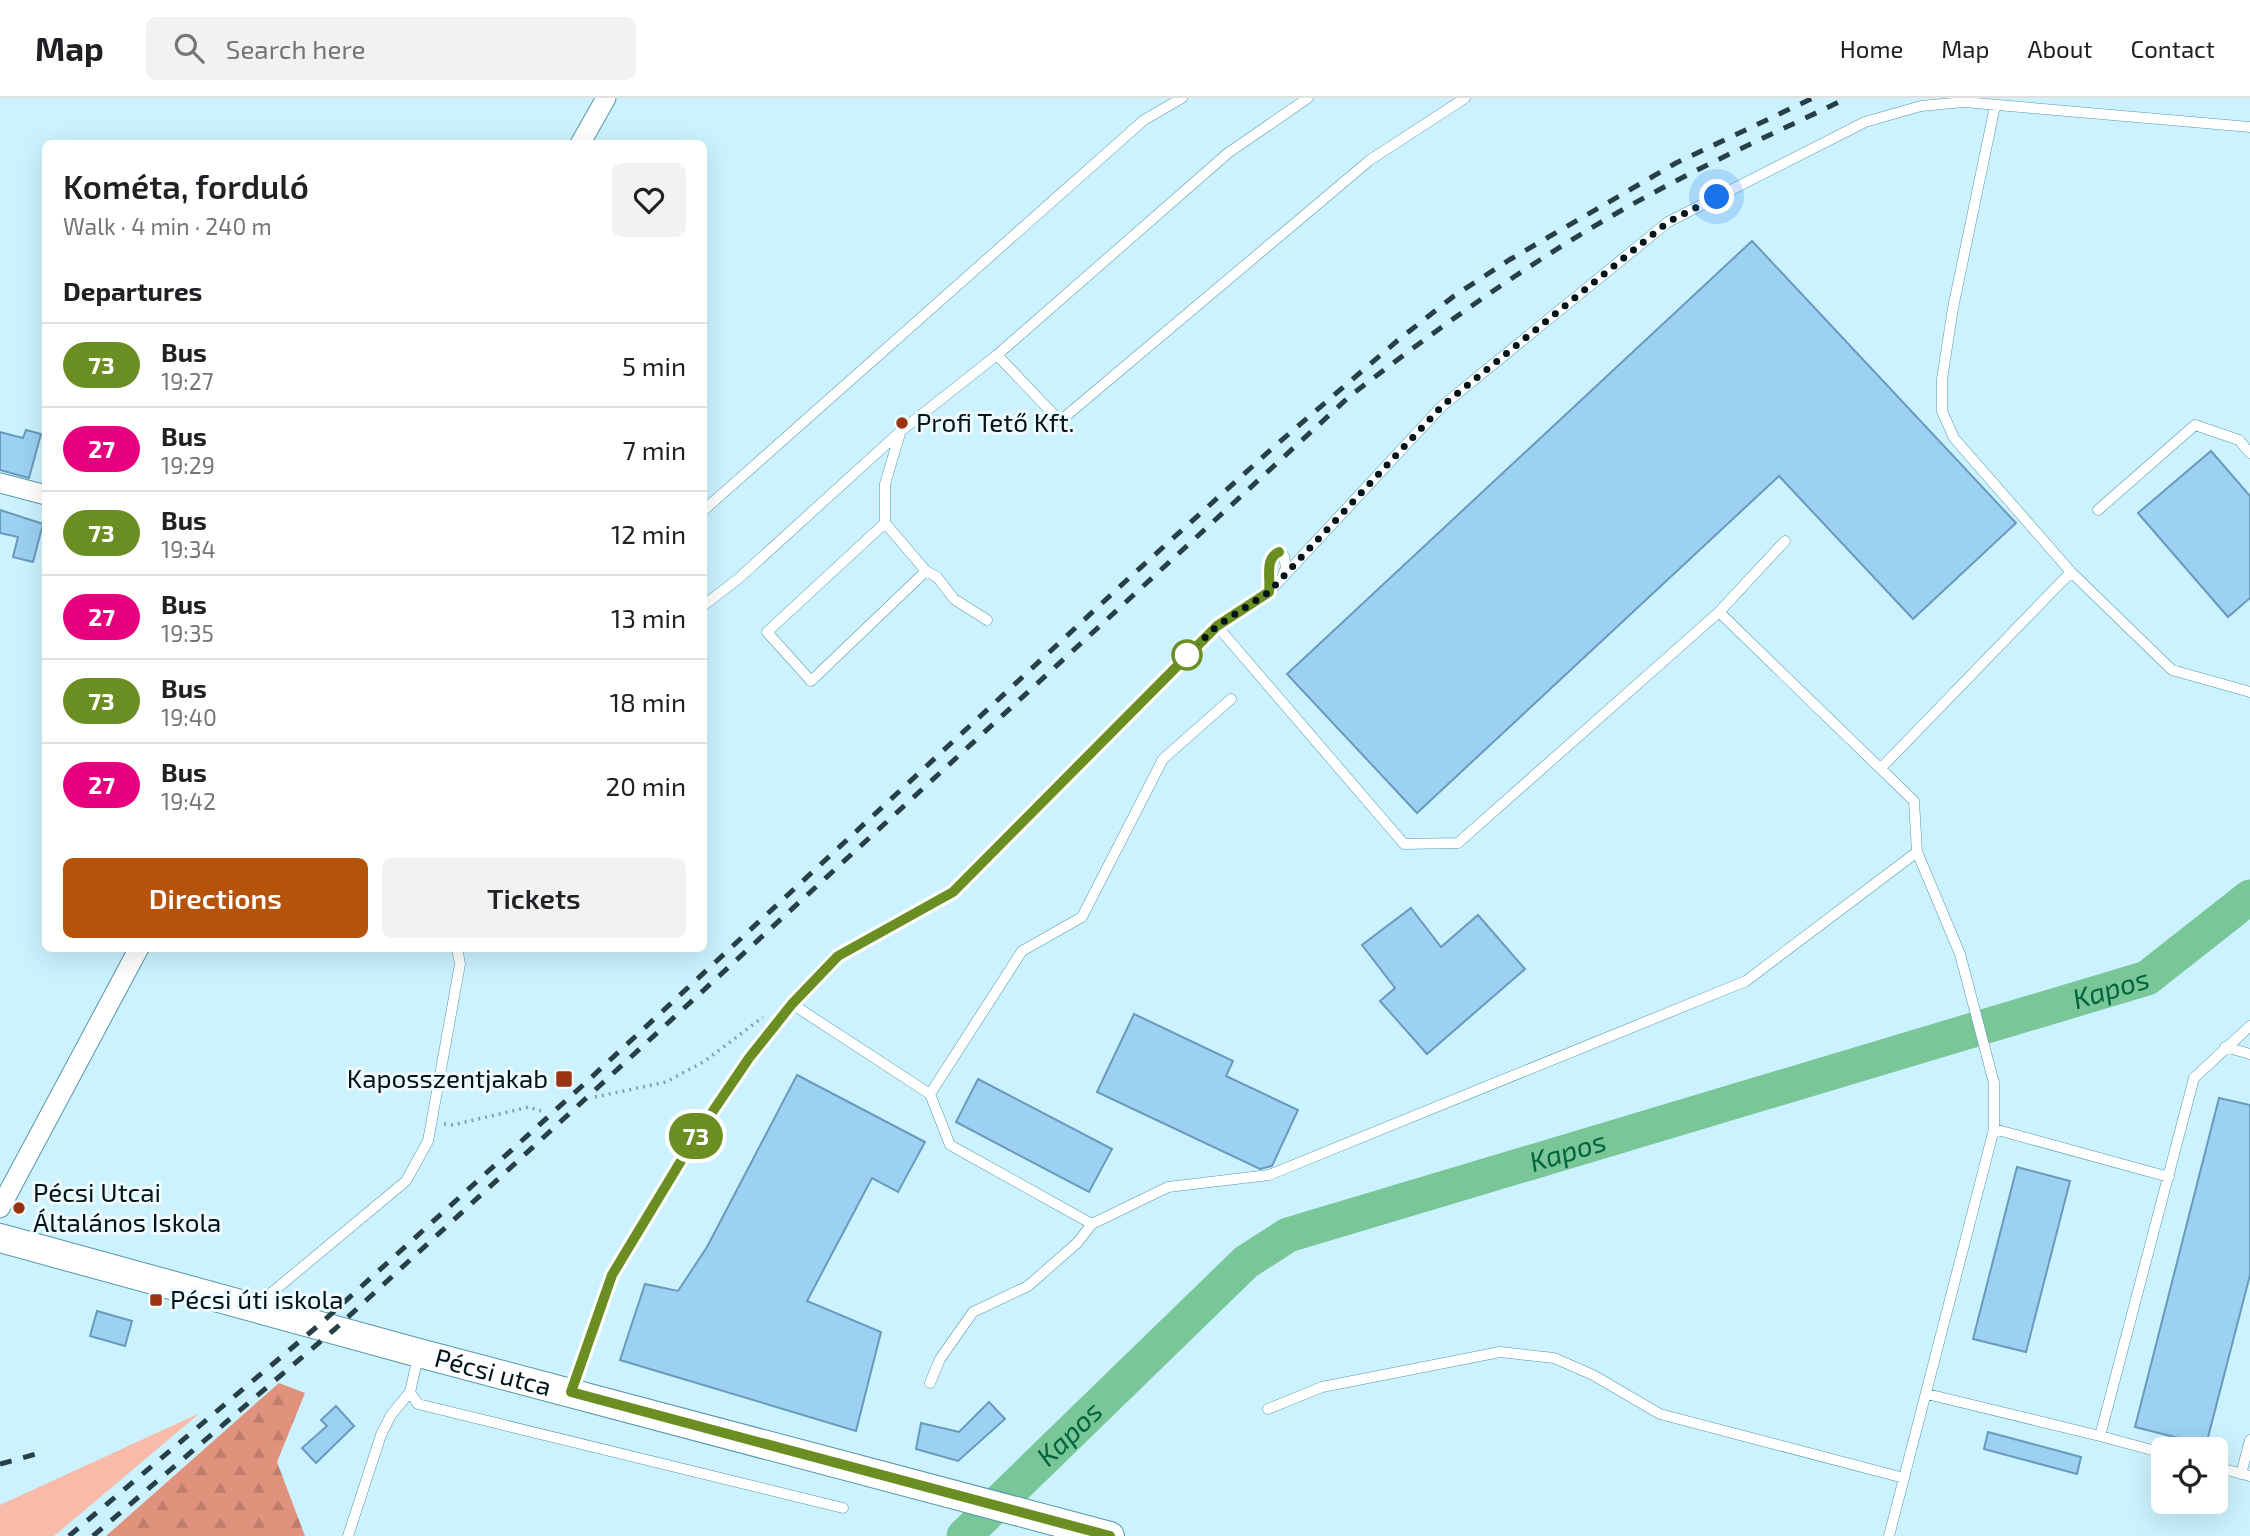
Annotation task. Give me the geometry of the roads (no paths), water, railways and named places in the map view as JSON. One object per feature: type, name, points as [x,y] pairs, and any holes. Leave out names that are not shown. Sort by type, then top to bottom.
[{"type":"street","points":[[582,140],[606,98]]},
{"type":"street","points":[[0,483],[42,494]]},
{"type":"street","points":[[0,1208],[137,952]]},
{"type":"street","name":"Pécsi utca","points":[[0,1238],[419,1353],[946,1492],[1040,1523],[1110,1536]]},
{"type":"lane","points":[[707,507],[1144,120],[1182,98]]},
{"type":"lane","points":[[707,603],[738,579],[902,430],[997,355],[1228,153],[1308,98]]},
{"type":"lane","points":[[997,355],[1060,421],[1370,160],[1465,98]]},
{"type":"lane","points":[[571,1392],[612,1275],[696,1136],[749,1058],[792,1004],[838,956],[953,892],[1217,626],[1269,592],[1442,406],[1668,222],[1865,122],[1921,106],[1964,102],[2250,125]]},
{"type":"lane","points":[[1995,106],[1953,307],[1942,379],[1942,411],[1954,438],[2070,572],[2172,670],[2250,692]]},
{"type":"lane","points":[[2098,510],[2195,425],[2239,440],[2250,453]]},
{"type":"lane","points":[[902,430],[886,484],[885,523],[926,571],[937,577],[954,599],[987,620]]},
{"type":"lane","points":[[885,523],[767,632],[811,681],[926,571]]},
{"type":"lane","points":[[1217,626],[1404,844],[1458,843],[1719,612],[1785,541]]},
{"type":"lane","points":[[1269,592],[1269,562],[1273,555],[1279,552],[1284,556],[1286,568],[1281,579]]},
{"type":"lane","points":[[1882,767],[2070,572]]},
{"type":"lane","points":[[1719,612],[1882,767],[1914,801],[1917,852],[1960,954],[1994,1083],[1994,1129],[1889,1536]]},
{"type":"lane","points":[[930,1094],[1022,951],[1082,917],[1163,759],[1231,699]]},
{"type":"lane","points":[[930,1383],[940,1359],[973,1312],[1028,1286],[1077,1243],[1092,1224],[1168,1187],[1269,1175],[1746,981],[1917,852]]},
{"type":"lane","points":[[254,1307],[406,1181],[428,1141],[460,964],[458,952]]},
{"type":"lane","points":[[792,1004],[930,1094],[950,1145],[1092,1224]]},
{"type":"lane","points":[[2100,1436],[2194,1078],[2250,1026]]},
{"type":"lane","points":[[2225,1048],[2250,1054]]},
{"type":"lane","points":[[1994,1129],[2169,1177]]},
{"type":"lane","points":[[1268,1409],[1322,1387],[1500,1352],[1554,1358],[1593,1375],[1660,1414],[1904,1478]]},
{"type":"lane","points":[[348,1536],[381,1435],[391,1415],[410,1392],[419,1353]]},
{"type":"lane","points":[[410,1392],[418,1404],[843,1508]]},
{"type":"lane","points":[[1927,1394],[2151,1450]]},
{"type":"lane","points":[[2228,1470],[2246,1475],[2250,1440]]},
{"type":"waterway","name":"Kapos","points":[[964,1536],[1246,1262],[1288,1235],[2147,978],[2250,897]]},
{"type":"railway","points":[[69,1536],[319,1325],[582,1086],[1128,579],[1276,445],[1397,341],[1454,296],[1509,260],[1676,163],[1813,98]]},
{"type":"railway","points":[[93,1536],[335,1329],[1350,396],[1467,309],[1589,229],[1695,171],[1847,98]]},
{"type":"railway","points":[[0,1464],[36,1454]]},
{"type":"place","name":"Profi Tető Kft.","points":[[902,423]]},
{"type":"place","name":"Kaposszentjakab","points":[[564,1079]]},
{"type":"place","name":"Pécsi Utcai Általános Iskola","points":[[19,1208]]},
{"type":"place","name":"Pécsi úti iskola","points":[[156,1300]]}]
